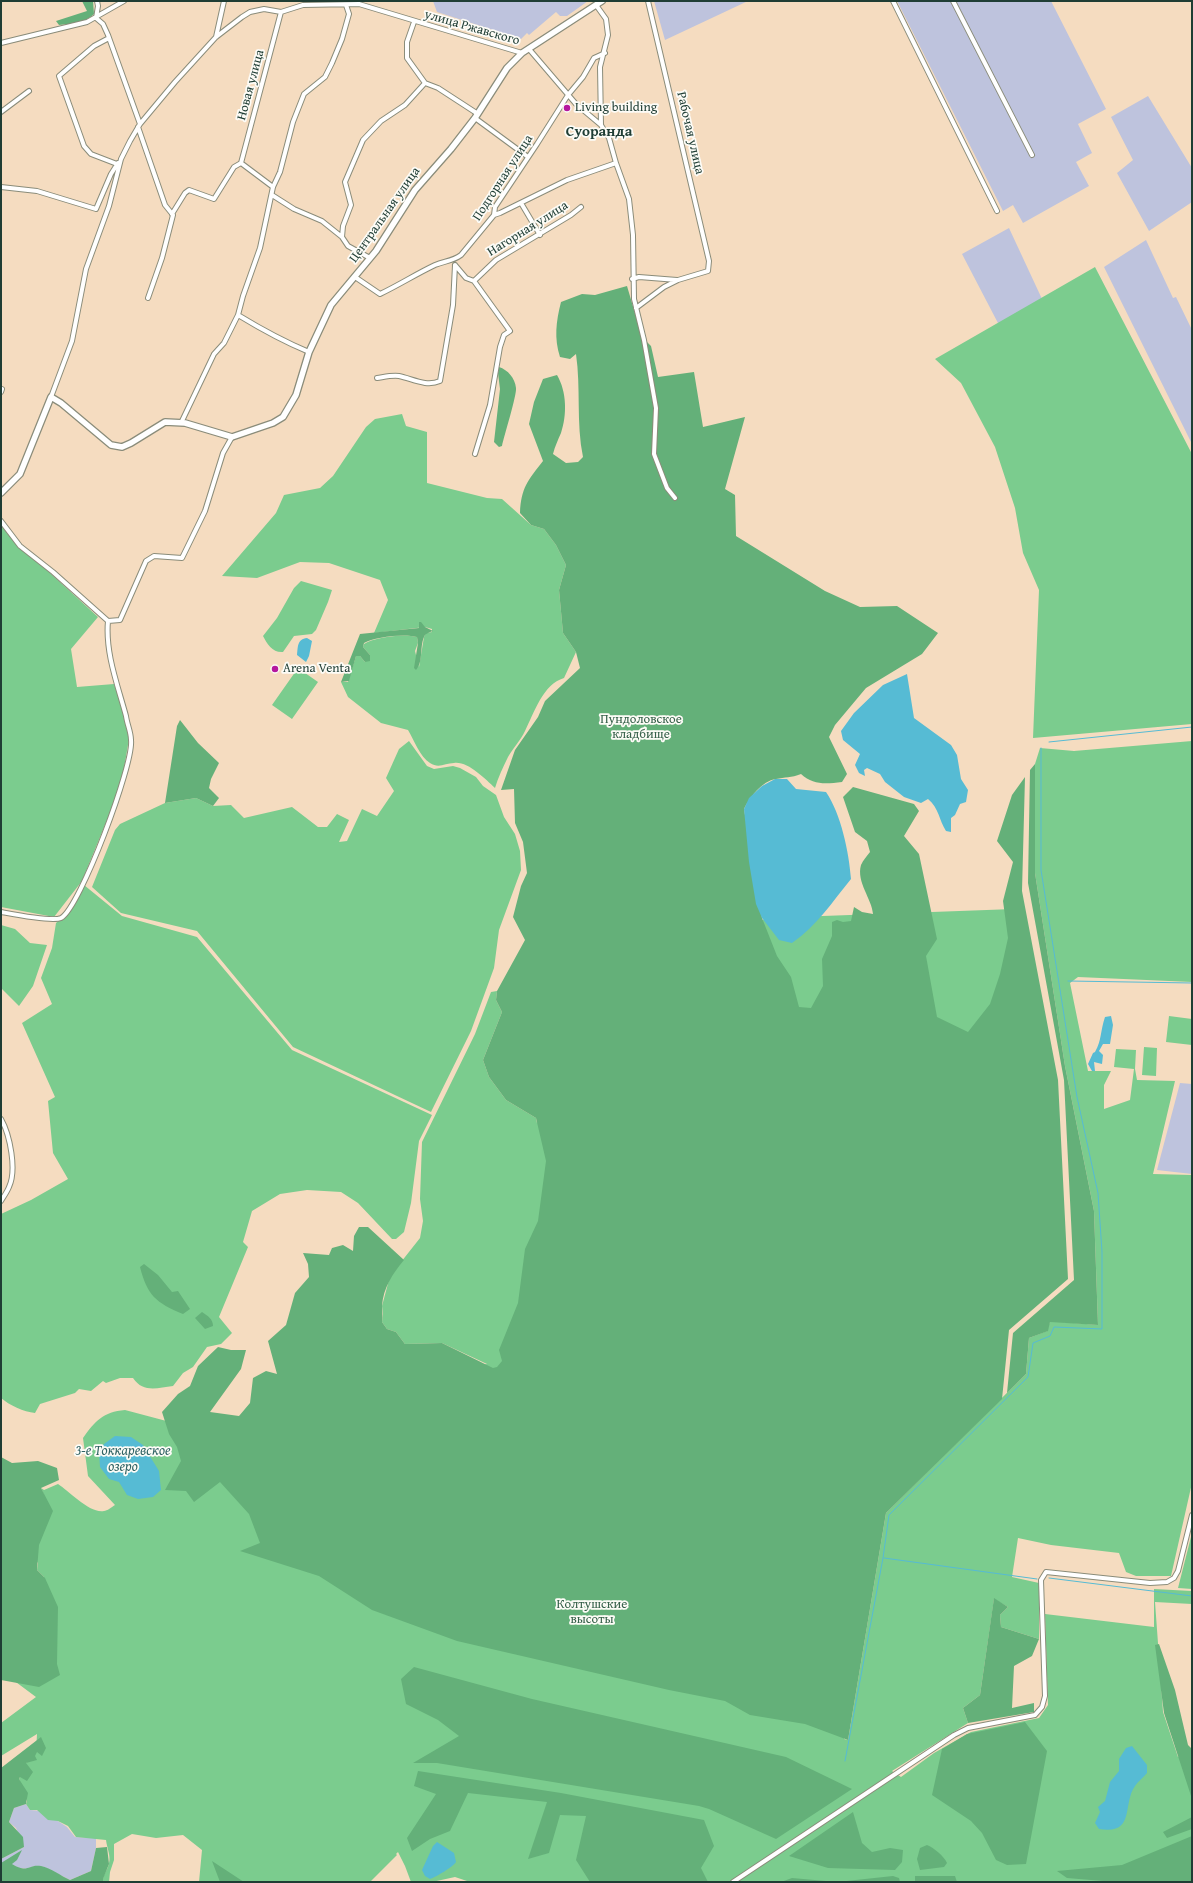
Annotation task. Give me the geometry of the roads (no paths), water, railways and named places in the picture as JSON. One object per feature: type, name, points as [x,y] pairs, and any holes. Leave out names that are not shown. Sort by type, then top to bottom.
[{"type":"street","points":[[96,1],[98,6],[96,18]]},
{"type":"street","points":[[1,43],[87,22],[124,1]]},
{"type":"street","points":[[216,37],[224,1]]},
{"type":"street","name":"Центральная улица","points":[[232,437],[273,423],[283,417],[296,395],[309,352],[328,310],[370,258],[415,190],[451,149],[476,116],[511,62],[529,48],[602,1]]},
{"type":"street","name":"Рабочая улица","points":[[648,1],[694,193],[708,261],[708,271],[678,280]]},
{"type":"street","points":[[893,1],[998,211]]},
{"type":"street","points":[[953,1],[1032,155]]},
{"type":"street","name":"улица Ржавского","points":[[280,12],[303,5],[328,3],[346,5],[359,4],[462,36],[477,38],[522,53]]},
{"type":"street","points":[[181,423],[214,354],[224,344],[238,315],[260,248],[273,187],[280,172],[293,122],[304,94],[326,77],[342,39],[349,14],[346,5]]},
{"type":"street","points":[[596,5],[606,19],[608,35],[605,53],[600,67],[600,125]]},
{"type":"street","points":[[1,493],[20,474],[72,341],[86,269],[109,206],[122,159],[139,125],[175,82],[216,37],[250,12],[264,9],[280,12]]},
{"type":"street","name":"Новая улица","points":[[241,163],[280,12]]},
{"type":"street","points":[[96,18],[103,24],[109,38],[165,205],[172,214]]},
{"type":"street","points":[[414,22],[407,42],[407,58],[425,83],[438,88],[476,116],[528,158]]},
{"type":"street","points":[[109,38],[94,46],[59,76],[84,146],[91,154],[117,164]]},
{"type":"street","name":"улица Ржавского","points":[[529,48],[568,94],[600,125],[609,138],[616,163],[627,192],[633,235],[632,279],[636,308],[654,390],[656,408],[653,441],[654,454],[667,488],[675,498]]},
{"type":"street","name":"Подгорная улица","points":[[455,262],[494,215],[495,207],[568,94],[583,77],[594,58],[605,53]]},
{"type":"street","points":[[342,237],[343,226],[351,205],[346,182],[363,140],[381,121],[406,105],[425,83]]},
{"type":"street","points":[[1,112],[29,91]]},
{"type":"street","points":[[1,187],[37,191],[96,209],[111,174],[122,159]]},
{"type":"street","points":[[148,298],[162,258],[172,214],[185,193],[189,190],[214,199],[234,167],[241,163],[273,187]]},
{"type":"street","points":[[494,215],[567,180],[616,163]]},
{"type":"street","points":[[272,195],[294,209],[322,222],[342,237],[348,246],[370,258]]},
{"type":"street","points":[[521,203],[540,235]]},
{"type":"street","name":"Нагорная улица","points":[[474,281],[496,260],[571,216],[581,207]]},
{"type":"street","points":[[355,277],[380,294],[411,276],[443,262],[455,262]]},
{"type":"street","points":[[455,262],[466,278],[474,281],[510,331],[504,335],[500,347],[490,406],[475,454]]},
{"type":"street","points":[[377,378],[400,376],[425,383],[435,383],[440,381],[453,305],[455,262]]},
{"type":"street","points":[[632,279],[678,280]]},
{"type":"street","points":[[636,308],[664,287],[678,280]]},
{"type":"street","points":[[238,315],[273,333],[283,341],[309,352]]},
{"type":"street","points":[[51,397],[61,403],[111,445],[116,447],[131,443],[165,422],[181,423],[232,437],[223,453],[205,511],[182,558],[154,556],[146,562],[120,620],[108,621]]},
{"type":"street","points":[[1,521],[20,546],[53,572],[108,621],[113,671],[132,740],[123,786],[88,872],[67,914],[57,920],[1,912]]},
{"type":"street","points":[[1,1119],[7,1132],[12,1160],[10,1187],[1,1201]]},
{"type":"street","points":[[733,1882],[954,1735],[968,1728],[1035,1714],[1042,1707],[1045,1696],[1041,1580],[1044,1574],[1046,1572],[1150,1583],[1168,1582],[1174,1578],[1178,1571],[1192,1515]]},
{"type":"water","points":[[307,638],[312,641],[309,656],[306,662],[297,655],[298,646],[301,640]]},
{"type":"water","points":[[907,674],[914,718],[951,745],[957,755],[961,779],[968,790],[966,802],[960,804],[955,815],[951,818],[951,832],[946,831],[937,810],[928,799],[921,803],[904,797],[885,782],[880,774],[867,768],[864,770],[865,776],[859,773],[855,765],[860,754],[843,740],[841,731],[854,713],[883,685]]},
{"type":"water","points":[[775,779],[787,779],[796,789],[826,792],[840,822],[850,868],[851,879],[831,905],[809,929],[792,943],[779,940],[762,918],[756,904],[749,862],[744,809],[749,798],[762,786]]},
{"type":"water","points":[[1111,1016],[1113,1025],[1110,1044],[1103,1044],[1099,1051],[1103,1055],[1102,1064],[1094,1062],[1095,1071],[1092,1071],[1088,1064],[1099,1043],[1105,1017]]},
{"type":"water","name":"3-е Токкаревское озеро","points":[[115,1436],[131,1437],[143,1445],[159,1471],[161,1490],[153,1497],[138,1499],[127,1495],[119,1482],[109,1479],[100,1467],[99,1452],[104,1444]]},
{"type":"water","points":[[1132,1746],[1147,1765],[1147,1773],[1136,1784],[1131,1793],[1123,1823],[1111,1830],[1099,1829],[1095,1823],[1100,1812],[1098,1807],[1105,1801],[1110,1782],[1119,1771],[1119,1759],[1126,1748]]},
{"type":"water","points":[[437,1842],[454,1853],[456,1862],[444,1872],[430,1879],[425,1876],[422,1870],[433,1846]]},
{"type":"waterway","points":[[1049,742],[1192,727]]},
{"type":"waterway","points":[[845,1761],[883,1558],[889,1515],[1028,1377],[1033,1343],[1050,1336],[1054,1327],[1102,1329],[1102,1252],[1098,1193],[1077,1097],[1041,870],[1041,748]]},
{"type":"waterway","points":[[1068,981],[1192,983]]},
{"type":"waterway","points":[[884,1558],[1037,1579]]},
{"type":"waterway","points":[[1049,1578],[1192,1596]]},
{"type":"place","name":"Living building","points":[[567,108]]},
{"type":"place","name":"Arena Venta","points":[[275,669]]},
{"type":"district","name":"Суоранда","points":[[599,132]]},
{"type":"park label","name":"Пундоловское кладбище","points":[[641,728]]},
{"type":"park label","name":"Колтушские высоты","points":[[592,1612]]}]
